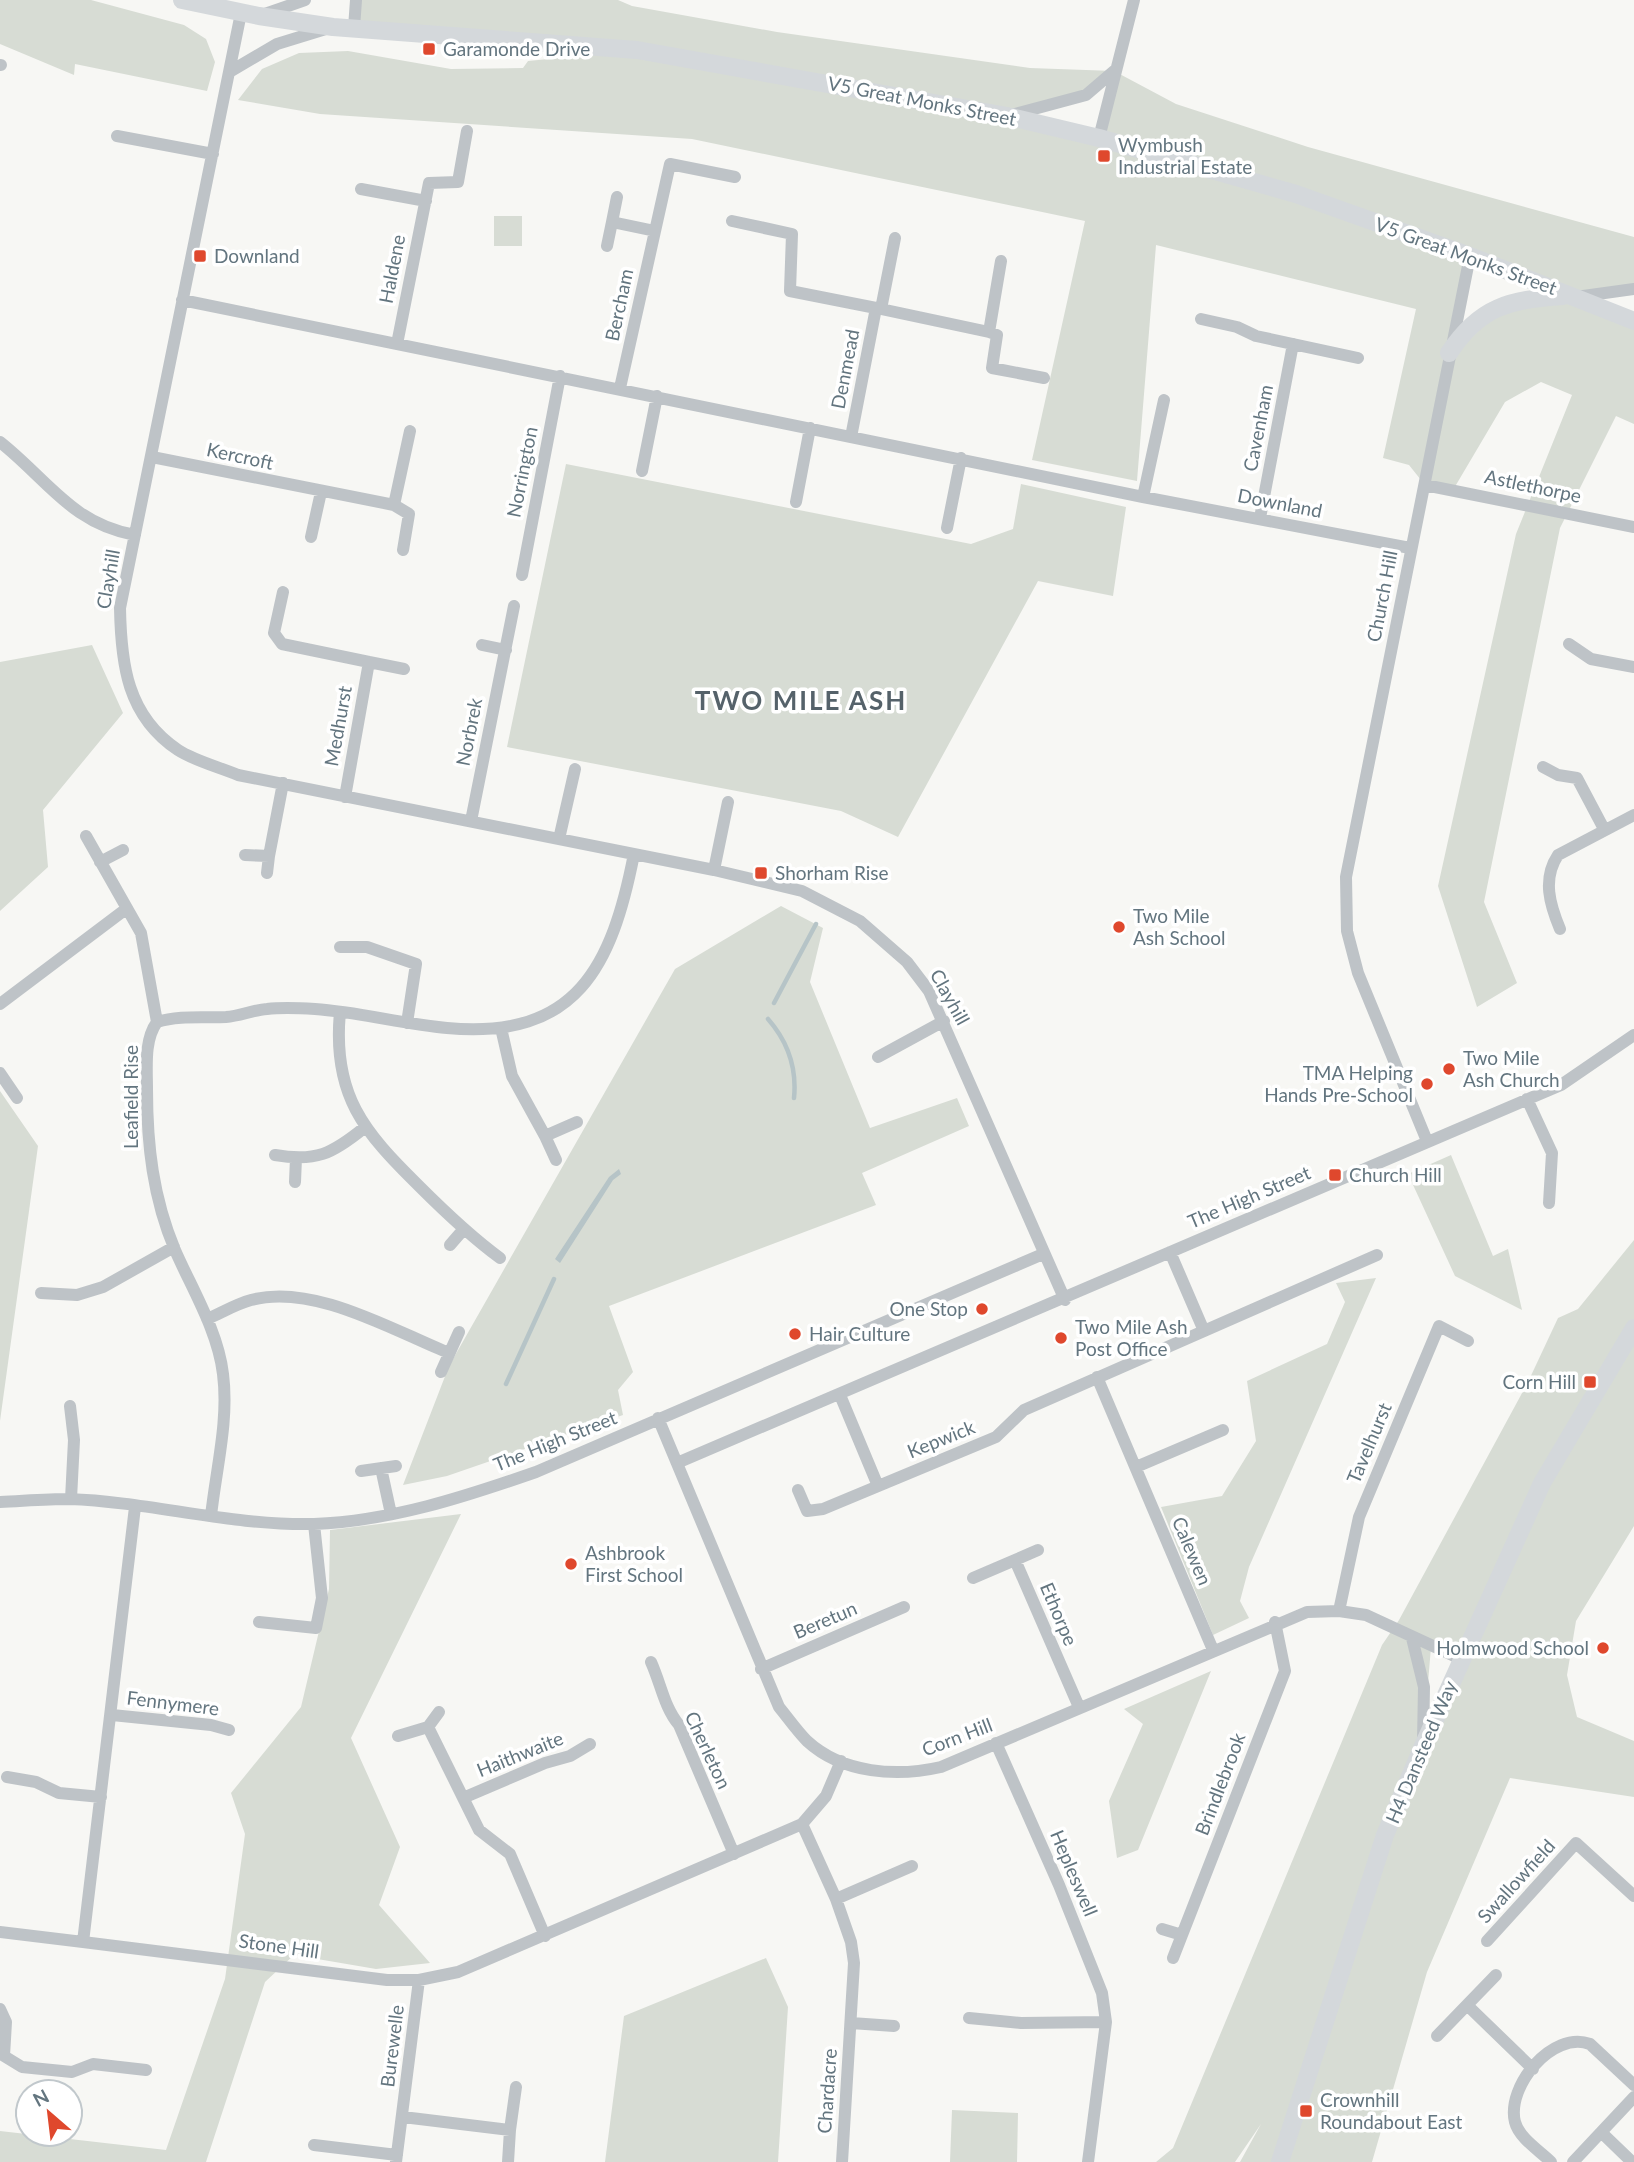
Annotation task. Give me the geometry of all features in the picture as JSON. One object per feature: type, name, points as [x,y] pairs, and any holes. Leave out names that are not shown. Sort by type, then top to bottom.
[{"type":"street","name":"V5 Great Monks Street","points":[[182,0],[250,15],[333,27],[494,37],[637,50],[1007,116],[1099,138],[1296,194],[1470,256],[1634,320]]},
{"type":"street","points":[[250,15],[304,0]]},
{"type":"street","points":[[354,28],[356,0]]},
{"type":"street","points":[[1099,138],[1134,0]]},
{"type":"street","name":"Clayhill","points":[[250,15],[231,71],[120,608],[121,655],[130,693],[150,723],[178,750],[238,775],[714,870],[802,891],[860,920],[906,962],[929,991],[1043,1254]]},
{"type":"street","points":[[231,71],[277,44],[333,27]]},
{"type":"street","points":[[1007,116],[1086,95],[1114,71]]},
{"type":"street","points":[[361,189],[426,201],[429,183],[458,182],[467,131]]},
{"type":"street","points":[[117,136],[213,154]]},
{"type":"street","name":"Bercham","points":[[620,388],[670,164],[735,177]]},
{"type":"street","name":"Bercham","points":[[607,246],[617,197]]},
{"type":"street","name":"Haldene","points":[[397,344],[426,201]]},
{"type":"street","name":"Denmead","points":[[732,221],[792,234],[790,291],[989,332]]},
{"type":"street","points":[[612,222],[655,231]]},
{"type":"street","name":"Denmead","points":[[851,436],[895,238]]},
{"type":"street","name":"Church Hill","points":[[1427,1140],[1358,973],[1347,931],[1346,877],[1470,256]]},
{"type":"street","points":[[1001,261],[989,332],[997,335],[992,368],[1044,378]]},
{"type":"street","points":[[1449,353],[1466,328],[1490,310],[1524,299],[1634,289]]},
{"type":"street","name":"Downland","points":[[182,300],[1143,497],[1410,548]]},
{"type":"street","points":[[1201,319],[1293,344],[1359,358]]},
{"type":"street","name":"Cavenham","points":[[1260,518],[1293,344]]},
{"type":"street","name":"Norrington","points":[[522,575],[560,376]]},
{"type":"street","points":[[642,471],[657,396]]},
{"type":"street","points":[[1143,497],[1164,400]]},
{"type":"street","points":[[796,502],[810,428]]},
{"type":"street","points":[[404,550],[409,514],[394,505],[410,431]]},
{"type":"street","points":[[0,442],[85,519],[111,531],[135,535]]},
{"type":"street","name":"Kercroft","points":[[152,457],[394,505]]},
{"type":"street","points":[[947,528],[961,458]]},
{"type":"street","name":"Astlethorpe","points":[[1424,485],[1634,527]]},
{"type":"street","points":[[311,537],[321,492]]},
{"type":"street","name":"Medhurst","points":[[283,592],[274,633],[282,644],[404,669]]},
{"type":"street","name":"Norbrek","points":[[471,821],[514,606]]},
{"type":"street","points":[[1569,644],[1591,659],[1634,667]]},
{"type":"street","points":[[482,645],[506,650]]},
{"type":"street","name":"Medhurst","points":[[345,797],[369,662]]},
{"type":"street","points":[[1543,767],[1558,775],[1577,778],[1604,829]]},
{"type":"street","points":[[559,839],[575,769]]},
{"type":"street","points":[[267,873],[283,783]]},
{"type":"street","points":[[714,870],[728,802]]},
{"type":"street","points":[[1560,929],[1548,902],[1553,863],[1558,855],[1634,815]]},
{"type":"street","name":"Leafield Rise","points":[[86,836],[141,933],[157,1022],[151,1030],[147,1064],[147,1133],[156,1196],[174,1247],[206,1319],[223,1371],[225,1412],[211,1516]]},
{"type":"street","points":[[100,862],[123,850]]},
{"type":"street","points":[[157,1022],[170,1018],[229,1017],[268,1009],[340,1012],[449,1028],[500,1028],[532,1020],[561,1006],[587,982],[607,953],[623,911],[634,854]]},
{"type":"street","points":[[246,855],[269,856]]},
{"type":"street","points":[[0,1004],[125,909]]},
{"type":"street","points":[[340,947],[367,947],[416,964],[407,1023]]},
{"type":"street","points":[[340,1012],[337,1037],[342,1073],[350,1100],[364,1128],[463,1230],[500,1258]]},
{"type":"street","points":[[878,1057],[944,1021]]},
{"type":"street","points":[[500,1028],[512,1076],[556,1160]]},
{"type":"street","name":"The High Street","points":[[677,1463],[1065,1300],[1087,1286],[1561,1085],[1634,1035]]},
{"type":"street","points":[[0,1073],[17,1098]]},
{"type":"street","points":[[1527,1099],[1552,1153],[1549,1203]]},
{"type":"street","points":[[545,1136],[577,1122]]},
{"type":"street","points":[[275,1155],[296,1158],[324,1156],[364,1128]]},
{"type":"street","points":[[295,1182],[296,1158]]},
{"type":"street","points":[[450,1245],[463,1230]]},
{"type":"street","points":[[41,1293],[77,1295],[103,1287],[174,1247]]},
{"type":"street","points":[[1170,1252],[1204,1331]]},
{"type":"street","points":[[1043,1254],[1065,1300]]},
{"type":"street","name":"The High Street","points":[[0,1502],[71,1499],[211,1516],[314,1524],[391,1514],[468,1496],[536,1472],[1043,1254]]},
{"type":"street","name":"Kepwick","points":[[798,1490],[807,1511],[822,1509],[996,1437],[1024,1410],[1377,1255]]},
{"type":"street","points":[[206,1319],[251,1300],[291,1295],[320,1300],[449,1353]]},
{"type":"street","name":"Tavelhurst","points":[[1339,1611],[1359,1517],[1439,1326],[1468,1341]]},
{"type":"street","name":"H4 Dansteed Way","points":[[1280,2162],[1385,1835],[1461,1659],[1542,1483],[1634,1328]]},
{"type":"street","points":[[441,1372],[459,1332]]},
{"type":"street","name":"Calewen","points":[[1097,1377],[1213,1650]]},
{"type":"street","points":[[839,1395],[878,1486]]},
{"type":"street","points":[[70,1406],[74,1440],[71,1499]]},
{"type":"street","name":"Corn Hill","points":[[658,1418],[779,1707],[808,1742],[841,1761],[875,1772],[912,1773],[941,1767],[1275,1622],[1307,1612],[1339,1611],[1366,1615],[1461,1659]]},
{"type":"street","points":[[1136,1467],[1223,1430]]},
{"type":"street","points":[[361,1471],[396,1466]]},
{"type":"street","points":[[381,1468],[391,1514]]},
{"type":"street","points":[[83,1942],[135,1507]]},
{"type":"street","points":[[259,1622],[316,1628],[322,1598],[314,1524]]},
{"type":"street","points":[[973,1578],[1038,1550]]},
{"type":"street","name":"Ethorpe","points":[[1015,1560],[1079,1707]]},
{"type":"street","name":"Beretun","points":[[761,1669],[904,1607]]},
{"type":"street","name":"Brindlebrook","points":[[1174,1958],[1284,1671],[1275,1622]]},
{"type":"street","points":[[1412,1638],[1424,1687],[1423,1746]]},
{"type":"street","name":"Cherleton","points":[[651,1662],[664,1690],[667,1710],[679,1725],[734,1854]]},
{"type":"street","points":[[398,1735],[428,1727],[439,1712]]},
{"type":"street","name":"Fennymere","points":[[112,1715],[211,1725],[229,1730]]},
{"type":"street","name":"Haithwaite","points":[[428,1727],[479,1830],[510,1854],[544,1936]]},
{"type":"street","name":"Hepleswell","points":[[996,1743],[1102,1993],[1106,2022],[1088,2162]]},
{"type":"street","name":"Haithwaite","points":[[463,1798],[545,1763],[569,1756],[590,1744]]},
{"type":"street","name":"Stone Hill","points":[[0,1932],[387,1980],[419,1980],[458,1972],[802,1824],[826,1796],[841,1761]]},
{"type":"street","points":[[7,1777],[36,1782],[58,1793],[101,1797]]},
{"type":"street","name":"Chardacre","points":[[802,1824],[836,1899],[851,1942],[854,1963],[842,2162]]},
{"type":"street","name":"Swallowfield","points":[[1487,1941],[1576,1843],[1634,1896]]},
{"type":"street","points":[[836,1899],[912,1866]]},
{"type":"street","points":[[1162,1929],[1182,1935]]},
{"type":"street","points":[[1437,2036],[1496,1975]]},
{"type":"street","name":"Burewelle","points":[[314,2144],[396,2158],[419,1980]]},
{"type":"street","points":[[1467,2005],[1533,2069]]},
{"type":"street","points":[[0,2009],[6,2022],[4,2056],[22,2067],[72,2072],[93,2064],[146,2070]]},
{"type":"street","points":[[969,2018],[1021,2023],[1106,2022]]},
{"type":"street","name":"Chardacre","points":[[851,2023],[894,2026]]},
{"type":"street","points":[[1551,2162],[1518,2131],[1513,2104],[1519,2085],[1552,2050],[1584,2042],[1634,2085]]},
{"type":"street","points":[[508,2162],[516,2087]]},
{"type":"street","points":[[1573,2162],[1634,2097]]},
{"type":"street","name":"Burewelle","points":[[402,2117],[510,2130]]},
{"type":"street","points":[[1602,2133],[1632,2162]]},
{"type":"shaded area","points":[[0,0],[91,0],[184,25],[206,39],[215,62],[207,91],[75,64],[74,75],[0,44]]},
{"type":"shaded area","points":[[356,0],[618,0],[632,6],[777,32],[1030,68],[1114,71],[1176,104],[1308,147],[1634,237],[1634,289],[1578,297],[1634,321],[1634,424],[1616,416],[1560,528],[1484,902],[1517,983],[1477,1007],[1438,886],[1516,534],[1572,395],[1541,382],[1505,402],[1453,490],[1425,485],[1409,465],[1383,458],[1416,309],[1156,245],[1137,481],[1032,460],[1085,221],[692,139],[320,114],[238,100],[262,69],[299,53],[348,51],[451,69],[523,68],[528,61],[631,51],[354,28]],"holes":[[[1114,72],[1098,138],[1009,115],[1086,95]],[[1470,256],[1568,295],[1490,310],[1450,351]]]},
{"type":"shaded area","points":[[494,216],[522,216],[522,246],[494,246]]},
{"type":"shaded area","points":[[566,464],[971,544],[1013,529],[1021,484],[1126,507],[1113,596],[1038,581],[898,837],[841,811],[507,747]]},
{"type":"shaded area","points":[[92,645],[123,713],[43,810],[48,867],[0,911],[0,662]]},
{"type":"shaded area","points":[[781,906],[823,928],[810,982],[870,1128],[957,1098],[969,1126],[862,1173],[876,1205],[609,1306],[633,1372],[618,1390],[623,1415],[447,1476],[403,1485],[449,1366],[675,969]]},
{"type":"shaded area","points":[[0,1091],[38,1146],[0,1421]]},
{"type":"shaded area","points":[[1451,1155],[1493,1256],[1508,1249],[1522,1310],[1455,1276],[1408,1174]]},
{"type":"shaded area","points":[[619,1169],[621,1174],[613,1180],[560,1263],[555,1259],[609,1177]]},
{"type":"shaded area","points":[[1634,1240],[1634,1526],[1576,1621],[1567,1675],[1577,1717],[1634,1741],[1634,1797],[1510,1778],[1427,1972],[1372,2162],[1240,2162],[1261,2124],[1235,2162],[1156,2162],[1173,2148],[1382,1645],[1399,1620],[1528,1382],[1558,1318],[1578,1309]],"holes":[[[1431,1647],[1461,1659],[1423,1743]]]},
{"type":"shaded area","points":[[1376,1278],[1249,1567],[1240,1601],[1249,1618],[1213,1635],[1161,1507],[1222,1496],[1256,1441],[1247,1381],[1327,1344],[1345,1302],[1336,1283]]},
{"type":"shaded area","points":[[461,1514],[351,1738],[400,1847],[379,1905],[430,1963],[376,1969],[294,1955],[265,1982],[206,2162],[0,2162],[0,2131],[14,2133],[14,2148],[84,2148],[84,2141],[166,2150],[225,1979],[245,1834],[231,1793],[301,1707],[329,1589],[330,1530]]},
{"type":"shaded area","points":[[1211,1671],[1138,1850],[1117,1858],[1109,1801],[1143,1724],[1124,1709]]},
{"type":"shaded area","points":[[766,1958],[788,2007],[778,2162],[605,2162],[624,2016]]},
{"type":"shaded area","points":[[952,2110],[1018,2113],[1017,2162],[950,2162]]},
{"type":"waterway","points":[[774,1003],[816,924]]},
{"type":"waterway","points":[[768,1019],[790,1056],[794,1098]]},
{"type":"waterway","points":[[506,1384],[554,1279]]},
{"type":"place","name":"Garamonde Drive","points":[[429,49]]},
{"type":"place","name":"Wymbush Industrial Estate","points":[[1104,156]]},
{"type":"place","name":"Downland","points":[[200,256]]},
{"type":"place","name":"Shorham Rise","points":[[761,873]]},
{"type":"place","name":"Two Mile Ash School","points":[[1119,927]]},
{"type":"place","name":"Two Mile Ash Church","points":[[1449,1069]]},
{"type":"place","name":"TMA Helping Hands Pre-School","points":[[1427,1084]]},
{"type":"place","name":"Church Hill","points":[[1335,1175]]},
{"type":"place","name":"One Stop","points":[[982,1309]]},
{"type":"place","name":"Hair Culture","points":[[795,1334]]},
{"type":"place","name":"Two Mile Ash Post Office","points":[[1061,1338]]},
{"type":"place","name":"Corn Hill","points":[[1590,1382]]},
{"type":"place","name":"Ashbrook First School","points":[[571,1564]]},
{"type":"place","name":"Holmwood School","points":[[1603,1648]]},
{"type":"place","name":"Crownhill Roundabout East","points":[[1306,2111]]},
{"type":"district","name":"TWO MILE ASH","points":[[801,701]]}]
